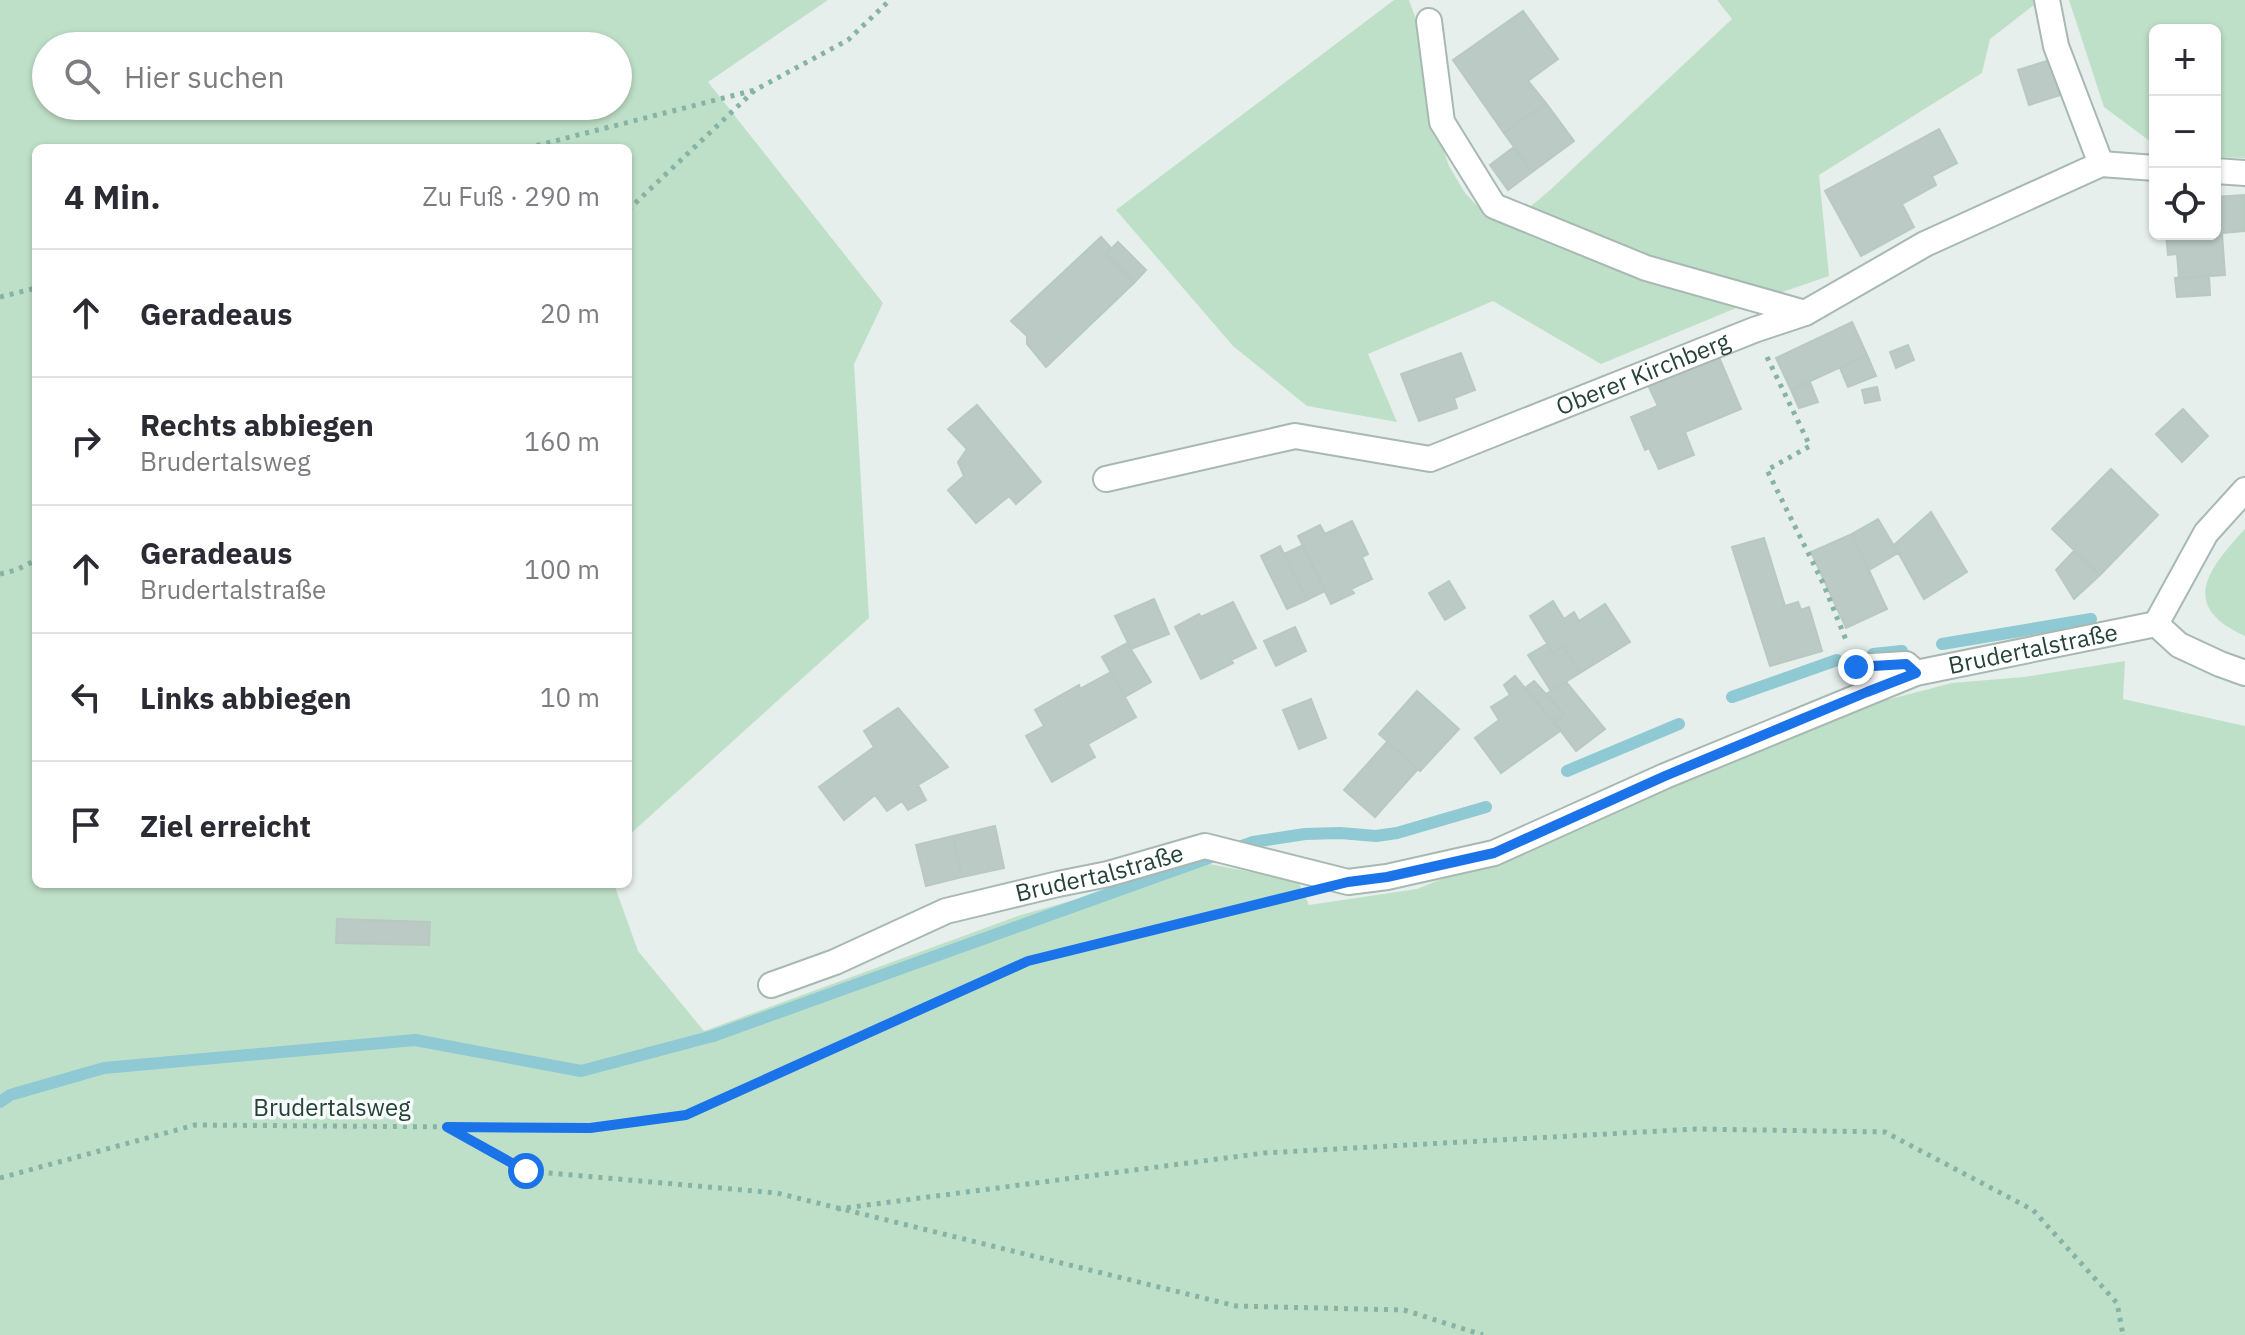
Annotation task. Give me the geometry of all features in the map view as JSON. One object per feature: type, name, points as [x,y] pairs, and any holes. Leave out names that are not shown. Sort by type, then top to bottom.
[{"type":"street","points":[[2047,0],[2056,46],[2101,164]]},
{"type":"street","points":[[1429,21],[1442,122],[1494,206],[1646,268],[1805,313]]},
{"type":"street","name":"Oberer Kirchberg","points":[[1106,479],[1295,436],[1430,459],[1754,330],[1805,313],[1925,244],[2101,164],[2149,168]]},
{"type":"street","points":[[2221,171],[2245,173]]},
{"type":"street","points":[[2245,490],[2206,533],[2156,624],[2179,645],[2245,673]]},
{"type":"street","name":"Brudertalstraße","points":[[771,985],[835,962],[946,911],[1108,874],[1205,846],[1348,882],[1387,877],[1494,853],[1665,776],[1916,673],[2156,624]]},
{"type":"street","points":[[1856,667],[1906,664],[1916,673]]},
{"type":"path","points":[[543,144],[755,90],[848,40],[890,0]]},
{"type":"path","points":[[632,206],[755,90]]},
{"type":"path","points":[[0,297],[32,289]]},
{"type":"path","points":[[1754,330],[1810,446],[1767,470],[1823,583],[1856,667]]},
{"type":"path","points":[[0,574],[32,562]]},
{"type":"path","name":"Brudertalsweg","points":[[0,1178],[195,1125],[590,1128],[686,1115],[1028,961],[1287,897]]},
{"type":"path","points":[[447,1127],[526,1171],[777,1193],[1236,1306],[1404,1310],[1483,1335]]},
{"type":"path","points":[[837,1209],[1264,1153],[1696,1129],[1885,1132],[2033,1210],[2117,1303],[2123,1335]]},
{"type":"green space","points":[[0,0],[828,0],[708,82],[883,303],[854,364],[869,618],[632,832],[632,144],[32,144],[32,888],[615,888],[638,951],[704,1031],[1021,915],[1204,863],[1298,881],[1309,905],[1417,889],[1871,704],[1952,683],[2024,677],[2125,661],[2123,699],[2245,726],[2245,1335],[0,1335]]},
{"type":"green space","points":[[1394,0],[1409,0],[1425,44],[1425,96],[1449,166],[1465,193],[1488,217],[1513,221],[1732,19],[1717,0],[2033,0],[2034,5],[1990,39],[1982,73],[1819,175],[1829,276],[1741,306],[1601,364],[1493,301],[1368,354],[1397,422],[1307,406],[1233,346],[1116,210]]},
{"type":"green space","points":[[2069,0],[2245,0],[2245,158],[2221,157],[2221,24],[2149,24],[2149,141],[2104,107]]},
{"type":"green space","points":[[2245,529],[2245,636],[2224,624],[2212,612],[2206,600],[2206,587],[2220,559]]},
{"type":"building","points":[[1523,11],[1558,59],[1528,81],[1546,103],[1504,133],[1453,60]]},
{"type":"building","points":[[2050,60],[2060,95],[2029,105],[2018,70]]},
{"type":"building","points":[[1546,103],[1574,141],[1532,172],[1504,133]]},
{"type":"building","points":[[1939,129],[1957,163],[1932,176],[1936,185],[1902,204],[1914,227],[1861,256],[1825,191]]},
{"type":"building","points":[[1514,147],[1532,172],[1508,190],[1490,165]]},
{"type":"building","points":[[2245,195],[2245,231],[2222,233],[2225,275],[2179,278],[2177,254],[2168,255],[2167,240],[2221,240],[2221,197]]},
{"type":"building","points":[[1101,237],[1112,249],[1106,254],[1134,283],[1046,367],[1027,344],[1027,336],[1011,321]]},
{"type":"building","points":[[1118,242],[1146,270],[1134,283],[1106,254]]},
{"type":"building","points":[[2209,276],[2210,295],[2177,297],[2175,278]]},
{"type":"building","points":[[1852,322],[1867,355],[1791,390],[1776,358]]},
{"type":"building","points":[[1908,345],[1914,360],[1896,368],[1890,352]]},
{"type":"building","points":[[1461,353],[1475,390],[1454,398],[1457,408],[1419,421],[1401,374]]},
{"type":"building","points":[[1718,355],[1741,409],[1685,432],[1694,455],[1659,469],[1649,448],[1645,450],[1631,417],[1658,406],[1648,385]]},
{"type":"building","points":[[1867,355],[1876,376],[1848,387],[1840,368]]},
{"type":"building","points":[[1810,382],[1818,402],[1799,408],[1791,390]]},
{"type":"building","points":[[1877,387],[1880,400],[1865,403],[1862,390]]},
{"type":"building","points":[[977,405],[1041,482],[1016,504],[1009,496],[976,523],[948,490],[964,476],[958,462],[967,449],[948,429]]},
{"type":"building","points":[[2183,409],[2208,436],[2182,462],[2156,434]]},
{"type":"building","points":[[2111,469],[2158,515],[2100,575],[2052,529]]},
{"type":"building","points":[[1931,512],[1967,572],[1924,599],[1894,545]]},
{"type":"building","points":[[1878,519],[1898,553],[1869,570],[1852,534]]},
{"type":"building","points":[[1352,521],[1368,554],[1362,557],[1372,579],[1351,589],[1354,593],[1331,604],[1298,536],[1320,525],[1325,534]]},
{"type":"building","points":[[1852,534],[1887,609],[1846,628],[1811,552]]},
{"type":"building","points":[[1764,538],[1785,606],[1798,602],[1801,610],[1809,607],[1822,651],[1770,666],[1732,547]]},
{"type":"building","points":[[1303,545],[1325,591],[1307,600],[1284,554]]},
{"type":"building","points":[[1280,546],[1307,600],[1287,609],[1261,556]]},
{"type":"building","points":[[2074,551],[2100,575],[2074,599],[2056,570]]},
{"type":"building","points":[[1449,581],[1465,608],[1445,620],[1429,593]]},
{"type":"building","points":[[1154,599],[1169,634],[1131,649],[1115,616]]},
{"type":"building","points":[[1553,601],[1564,619],[1574,612],[1579,621],[1605,604],[1630,642],[1580,673],[1563,646],[1553,653],[1530,616]]},
{"type":"building","points":[[1233,602],[1256,648],[1201,679],[1175,627],[1199,614],[1201,617]]},
{"type":"building","points":[[1295,627],[1306,651],[1276,666],[1264,641]]},
{"type":"building","points":[[1127,643],[1151,682],[1125,697],[1102,657]]},
{"type":"building","points":[[1547,644],[1553,653],[1563,646],[1580,673],[1551,691],[1528,655]]},
{"type":"building","points":[[1111,672],[1136,717],[1088,744],[1095,757],[1052,782],[1026,736],[1044,726],[1035,710],[1079,685],[1080,689]]},
{"type":"building","points":[[1515,676],[1560,731],[1501,773],[1475,738],[1499,720],[1491,707],[1510,695],[1504,685]]},
{"type":"building","points":[[1534,681],[1564,714],[1555,723],[1525,688]]},
{"type":"building","points":[[1566,682],[1605,729],[1576,751],[1555,723],[1564,714],[1546,694]]},
{"type":"building","points":[[1417,691],[1459,729],[1420,771],[1379,734]]},
{"type":"building","points":[[1311,699],[1326,738],[1299,749],[1283,710]]},
{"type":"building","points":[[898,708],[948,767],[918,785],[926,800],[908,810],[902,801],[887,811],[875,795],[844,820],[819,787],[874,747],[864,731]]},
{"type":"building","points":[[1387,742],[1418,769],[1375,817],[1344,790]]},
{"type":"building","points":[[995,826],[1004,868],[962,877],[953,836]]},
{"type":"building","points":[[953,836],[962,877],[926,886],[916,845]]},
{"type":"building","points":[[337,919],[430,922],[429,945],[336,943]]},
{"type":"waterway","points":[[1942,644],[2091,619]]},
{"type":"waterway","points":[[1873,654],[1902,651]]},
{"type":"waterway","points":[[1732,697],[1837,660]]},
{"type":"waterway","points":[[1567,771],[1679,724]]},
{"type":"waterway","points":[[0,1102],[10,1095],[104,1068],[415,1040],[581,1071],[713,1036],[1253,842],[1305,834],[1376,836],[1397,833],[1486,807]]},
{"type":"route","points":[[526,1171],[447,1127],[590,1128],[686,1115],[1028,961],[1348,882],[1387,877],[1494,853],[1665,776],[1916,673],[1906,664],[1856,667]]}]
